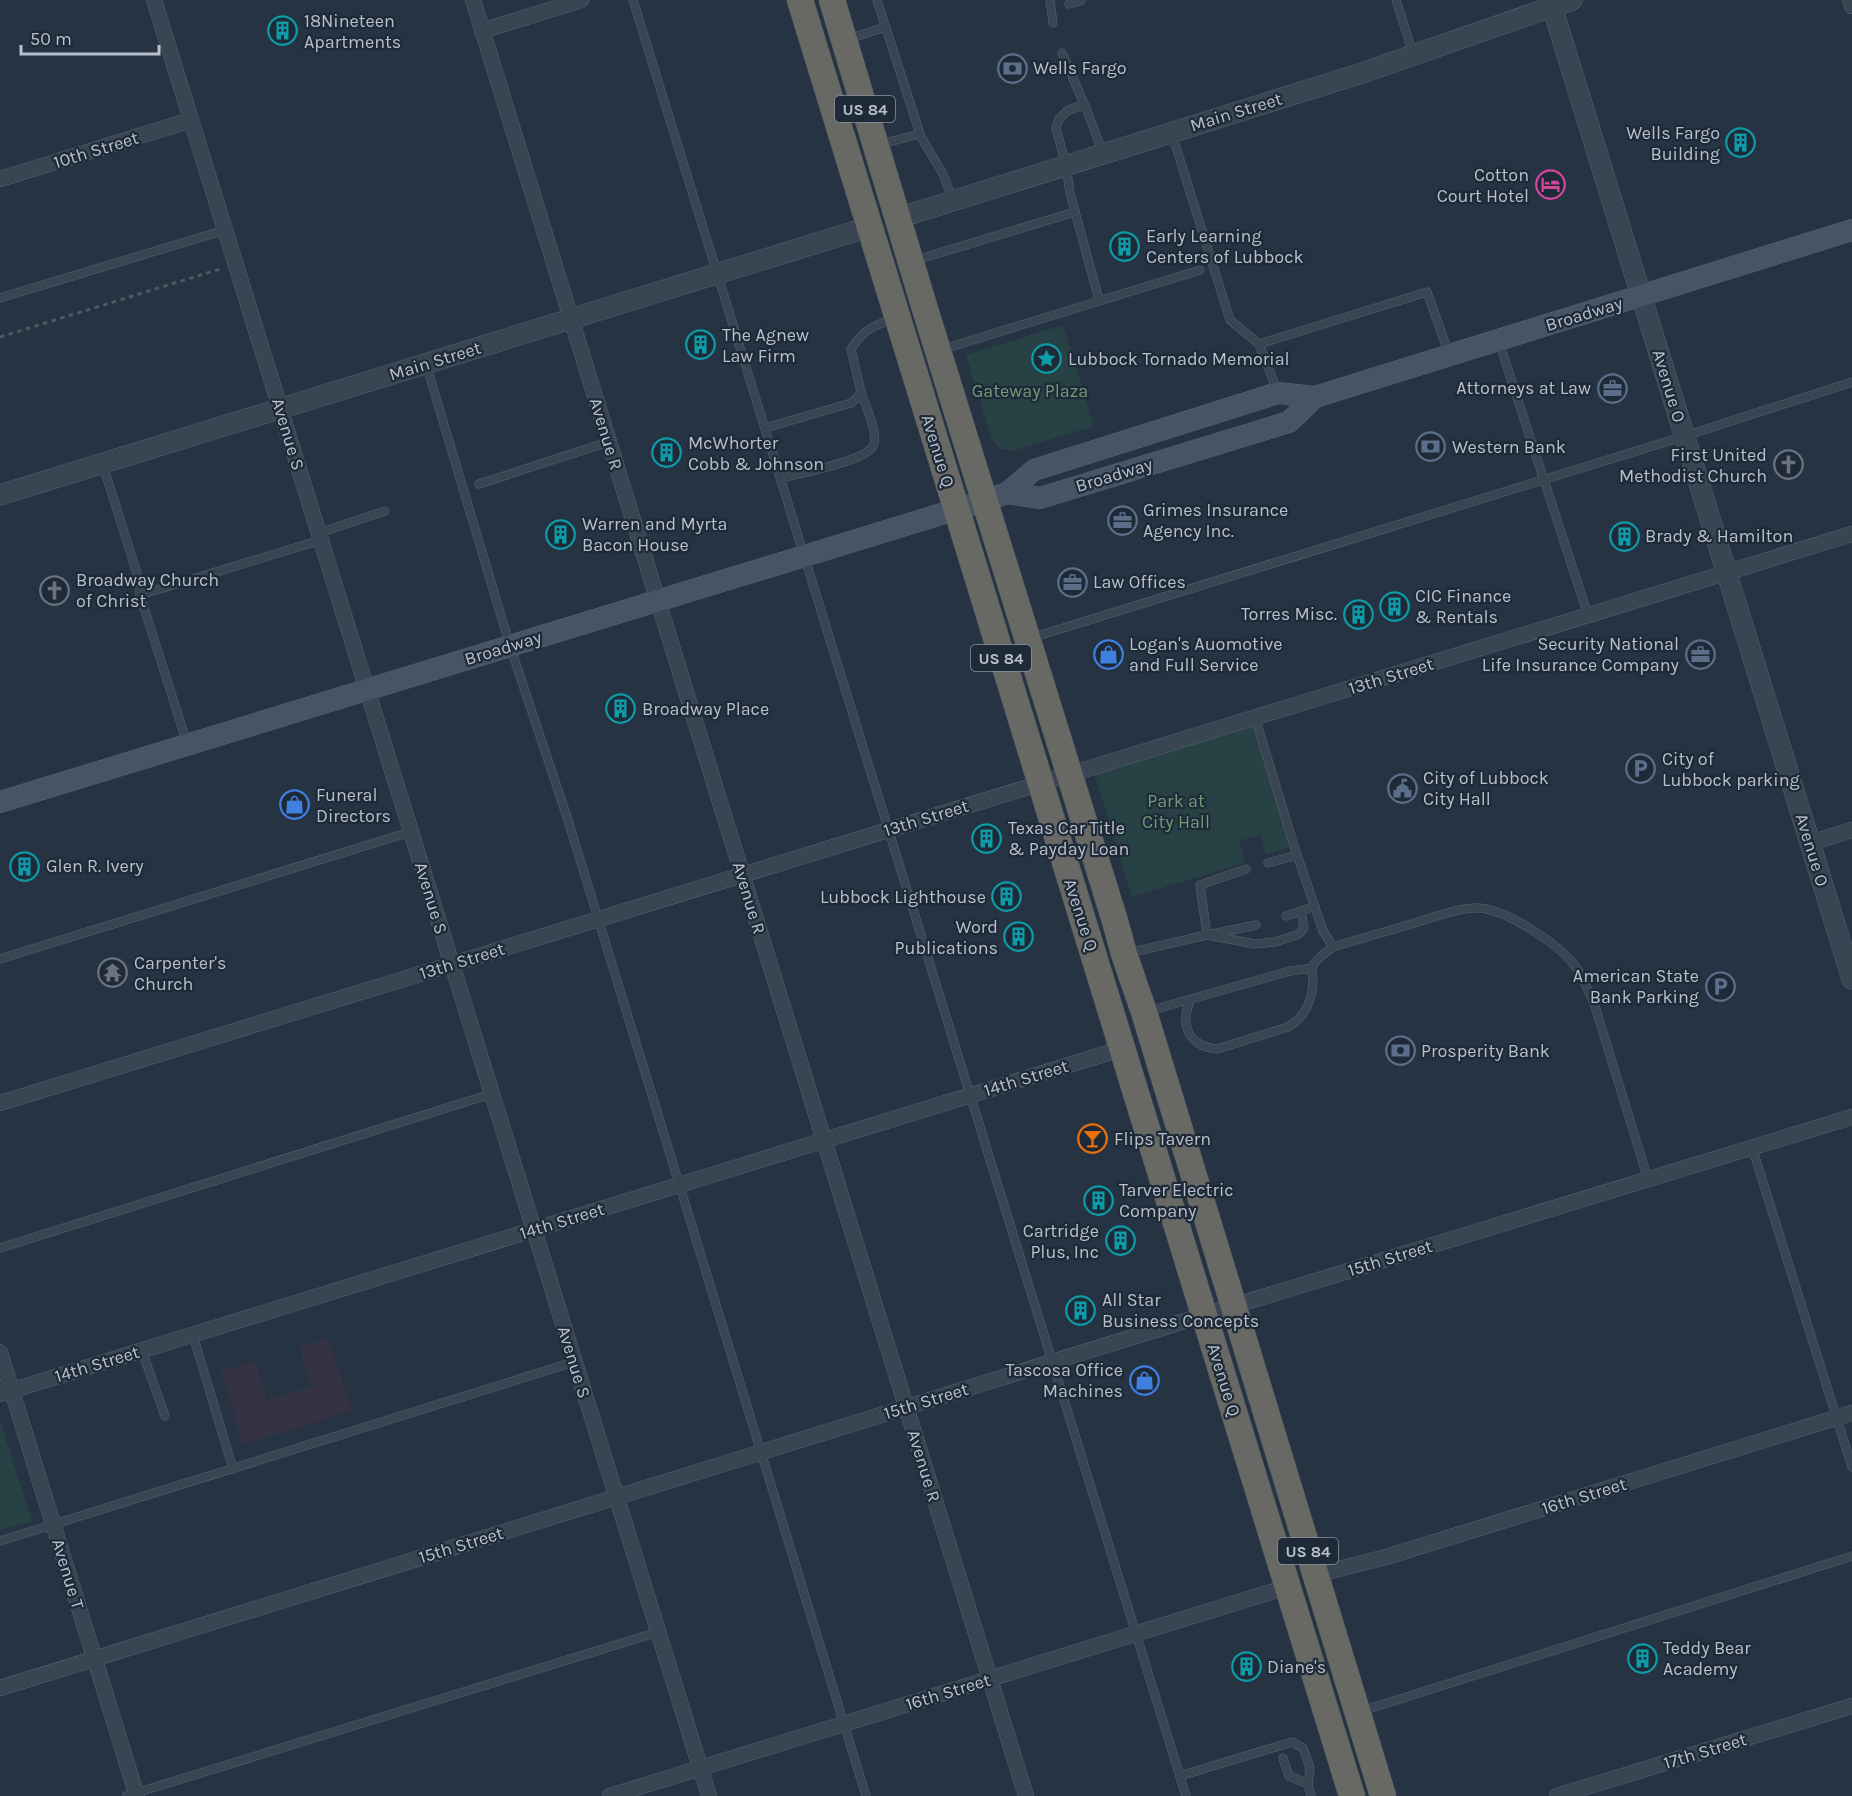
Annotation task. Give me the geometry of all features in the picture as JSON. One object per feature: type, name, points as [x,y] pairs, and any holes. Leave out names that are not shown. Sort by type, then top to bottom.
[{"type":"highway","name":"Avenue Q","points":[[800,0],[1039,783],[1124,1048],[1352,1796]]},
{"type":"highway","points":[[815,0],[824,25],[843,37]]},
{"type":"highway","name":"Avenue Q","points":[[832,0],[938,351],[995,497],[1026,639],[1144,1012],[1383,1796]]},
{"type":"highway","points":[[1342,1764],[1365,1796]]},
{"type":"main road","name":"Broadway","points":[[0,802],[995,497],[1034,470],[1278,393],[1315,397],[1852,230]]},
{"type":"main road","name":"Broadway","points":[[995,497],[1040,498],[1289,422],[1315,397]]},
{"type":"street","name":"Avenue S","points":[[154,0],[709,1796]]},
{"type":"street","name":"Avenue R","points":[[472,0],[1026,1796]]},
{"type":"street","points":[[482,31],[581,0]]},
{"type":"street","name":"Main Street","points":[[898,218],[1348,77],[1414,55],[1551,3],[1572,0]]},
{"type":"street","points":[[1850,0],[1852,6]]},
{"type":"street","name":"Avenue O","points":[[1551,3],[1852,979]]},
{"type":"street","name":"10th Street","points":[[0,179],[191,120]]},
{"type":"street","name":"Main Street","points":[[0,495],[869,227]]},
{"type":"street","name":"13th Street","points":[[0,1103],[1852,534]]},
{"type":"street","points":[[1810,843],[1852,830]]},
{"type":"street","name":"14th Street","points":[[6,1393],[1124,1048]]},
{"type":"street","name":"15th Street","points":[[0,1688],[1852,1117]]},
{"type":"street","name":"Avenue T","points":[[0,1352],[6,1393],[53,1525],[133,1795]]},
{"type":"street","name":"16th Street","points":[[1315,1575],[1397,1554],[1845,1415]]},
{"type":"street","name":"16th Street","points":[[610,1796],[1287,1587]]},
{"type":"street","name":"17th Street","points":[[1557,1796],[1852,1706]]},
{"type":"lane","points":[[633,0],[1186,1796]]},
{"type":"lane","points":[[877,0],[920,134],[943,174],[954,201]]},
{"type":"lane","points":[[1050,0],[1053,23]]},
{"type":"lane","points":[[1069,4],[1082,0]]},
{"type":"lane","points":[[1396,0],[1414,55]]},
{"type":"lane","points":[[843,37],[886,27]]},
{"type":"lane","points":[[1062,53],[1104,154]]},
{"type":"lane","points":[[1086,108],[1073,107],[1059,119],[1056,128],[1066,166],[1067,182],[1099,300]]},
{"type":"lane","points":[[1172,132],[1230,320],[1259,344],[1278,393]]},
{"type":"lane","points":[[876,146],[920,134]]},
{"type":"lane","points":[[911,262],[1075,212]]},
{"type":"lane","points":[[0,298],[225,230]]},
{"type":"lane","points":[[938,351],[1200,270]]},
{"type":"lane","points":[[1259,344],[1427,292],[1450,355]]},
{"type":"lane","points":[[781,478],[855,459],[867,453],[873,446],[874,433],[851,349],[858,338],[871,327],[897,317]]},
{"type":"lane","points":[[1499,340],[1588,615]]},
{"type":"lane","points":[[426,364],[510,646],[568,820],[866,1796]]},
{"type":"lane","points":[[1026,639],[1685,436],[1852,382]]},
{"type":"lane","points":[[765,428],[851,403],[861,392]]},
{"type":"lane","points":[[479,484],[608,442]]},
{"type":"lane","points":[[102,464],[187,744]]},
{"type":"lane","points":[[140,595],[320,537],[385,511]]},
{"type":"lane","points":[[1255,717],[1297,855],[1323,931],[1333,947]]},
{"type":"lane","points":[[0,959],[410,832]]},
{"type":"lane","points":[[1268,863],[1297,855]]},
{"type":"lane","points":[[1207,935],[1200,885],[1246,869]]},
{"type":"lane","points":[[1286,916],[1315,906]]},
{"type":"lane","points":[[1191,999],[1186,1009],[1188,1033],[1195,1042],[1205,1048],[1217,1049],[1288,1027],[1298,1021],[1312,997],[1312,968],[1333,947],[1449,912],[1479,908],[1499,913],[1528,927],[1556,946],[1574,965],[1584,981],[1594,1003],[1648,1179]]},
{"type":"lane","points":[[1207,935],[1255,944],[1275,942],[1299,934],[1304,928],[1301,911]]},
{"type":"lane","points":[[1124,954],[1256,925]]},
{"type":"lane","points":[[1144,1012],[1290,971],[1312,968]]},
{"type":"lane","points":[[0,1248],[491,1094]]},
{"type":"lane","points":[[1752,1148],[1845,1415],[1852,1467]]},
{"type":"lane","points":[[193,1335],[233,1469]]},
{"type":"lane","points":[[142,1351],[165,1416]]},
{"type":"lane","points":[[0,1541],[574,1362]]},
{"type":"lane","points":[[1358,1712],[1852,1556]]},
{"type":"lane","points":[[133,1795],[658,1632]]},
{"type":"lane","points":[[1180,1776],[1292,1742],[1303,1748],[1310,1768],[1308,1784],[1311,1796]]},
{"type":"lane","points":[[1283,1758],[1289,1776],[1308,1784]]},
{"type":"path","points":[[0,337],[236,265]]},
{"type":"shaded area","points":[[329,1338],[352,1411],[243,1444],[221,1371],[255,1361],[267,1400],[311,1387],[299,1347]]},
{"type":"green space","name":"Gateway Plaza","points":[[1063,325],[1094,426],[1013,451],[1001,449],[992,440],[966,355]]},
{"type":"green space","name":"Park at City Hall","points":[[1255,717],[1294,846],[1266,855],[1260,835],[1239,841],[1245,863],[1132,897],[1092,766]]},
{"type":"green space","points":[[0,1421],[32,1521],[0,1530]]},
{"type":"place","name":"18Nineteen Apartments","points":[[283,31]]},
{"type":"place","name":"Wells Fargo","points":[[1012,68]]},
{"type":"place","name":"Wells Fargo Building","points":[[1741,143]]},
{"type":"place","name":"Cotton Court Hotel","points":[[1550,185]]},
{"type":"place","name":"Early Learning Centers of Lubbock","points":[[1125,246]]},
{"type":"place","name":"The Agnew Law Firm","points":[[701,345]]},
{"type":"place","name":"Lubbock Tornado Memorial","points":[[1047,359]]},
{"type":"place","name":"Attorneys at Law","points":[[1612,388]]},
{"type":"place","name":"Western Bank","points":[[1431,447]]},
{"type":"place","name":"McWhorter Cobb & Johnson","points":[[667,453]]},
{"type":"place","name":"First United Methodist Church","points":[[1788,465]]},
{"type":"place","name":"Grimes Insurance Agency Inc.","points":[[1122,520]]},
{"type":"place","name":"Warren and Myrta Bacon House","points":[[561,534]]},
{"type":"place","name":"Brady & Hamilton","points":[[1624,536]]},
{"type":"place","name":"Law Offices","points":[[1072,582]]},
{"type":"place","name":"Broadway Church of Christ","points":[[55,590]]},
{"type":"place","name":"CIC Finance & Rentals","points":[[1394,606]]},
{"type":"place","name":"Torres Misc.","points":[[1358,614]]},
{"type":"place","name":"Logan's Auomotive and Full Service","points":[[1108,654]]},
{"type":"place","name":"Security National Life Insurance Company","points":[[1700,654]]},
{"type":"place","name":"Broadway Place","points":[[621,709]]},
{"type":"place","name":"City of Lubbock parking","points":[[1641,769]]},
{"type":"place","name":"City of Lubbock City Hall","points":[[1402,788]]},
{"type":"place","name":"Funeral Directors","points":[[295,805]]},
{"type":"place","name":"Texas Car Title & Payday Loan","points":[[987,838]]},
{"type":"place","name":"Glen R. Ivery","points":[[25,866]]},
{"type":"place","name":"Lubbock Lighthouse","points":[[1007,897]]},
{"type":"place","name":"Word Publications","points":[[1019,937]]},
{"type":"place","name":"Carpenter's Church","points":[[113,973]]},
{"type":"place","name":"American State Bank Parking","points":[[1720,986]]},
{"type":"place","name":"Prosperity Bank","points":[[1400,1051]]},
{"type":"place","name":"Flips Tavern","points":[[1093,1139]]},
{"type":"place","name":"Tarver Electric Company","points":[[1098,1200]]},
{"type":"place","name":"Cartridge Plus, Inc","points":[[1120,1241]]},
{"type":"place","name":"All Star Business Concepts","points":[[1081,1310]]},
{"type":"place","name":"Tascosa Office Machines","points":[[1144,1380]]},
{"type":"place","name":"Teddy Bear Academy","points":[[1642,1658]]},
{"type":"place","name":"Diane's","points":[[1246,1667]]}]
